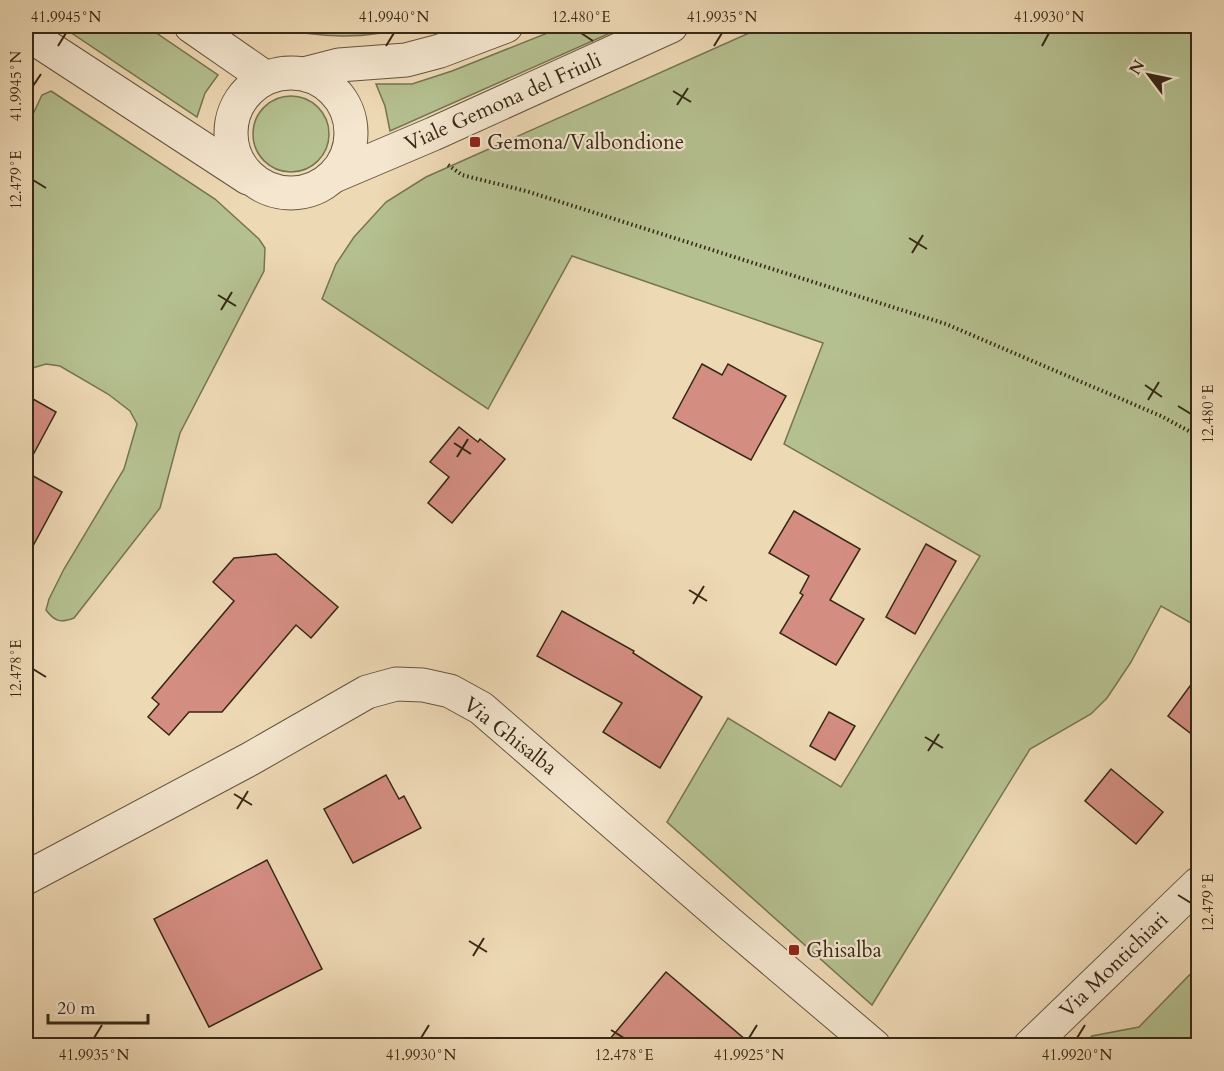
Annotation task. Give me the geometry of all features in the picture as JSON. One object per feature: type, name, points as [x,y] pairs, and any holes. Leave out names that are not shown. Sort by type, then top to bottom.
[{"type":"street","points":[[191,26],[267,78]]},
{"type":"street","points":[[304,74],[339,65],[406,60],[440,51],[506,26]]},
{"type":"street","name":"Viale Gemona del Friuli","points":[[334,176],[433,134],[671,26]]},
{"type":"street","points":[[26,33],[255,182],[270,191],[287,194],[304,193],[320,186],[334,176],[346,158],[351,136],[348,114],[338,95],[326,82],[304,74],[285,73],[267,78],[249,90],[236,106],[230,127],[232,148],[240,167],[255,182]]},
{"type":"street","name":"Via Ghisalba","points":[[26,878],[250,759],[366,692],[396,684],[431,686],[450,691],[481,708],[874,1046]]},
{"type":"street","name":"Via Montichiari","points":[[1030,1046],[1198,884]]},
{"type":"path","points":[[433,134],[442,160],[462,175],[526,191],[946,324],[1161,416],[1198,436]]},
{"type":"green space","points":[[61,26],[146,26],[218,75],[205,93],[197,117]]},
{"type":"green space","points":[[271,26],[413,26],[377,34],[342,36],[307,33]]},
{"type":"green space","points":[[565,26],[626,26],[390,131],[385,106],[376,84],[412,84],[452,71]]},
{"type":"green space","points":[[765,26],[1198,26],[1198,627],[1161,606],[1131,662],[1107,698],[1091,714],[1030,749],[872,1005],[667,822],[728,718],[841,787],[980,556],[784,444],[823,343],[572,256],[488,409],[322,299],[336,264],[354,237],[386,202],[426,177]]},
{"type":"green space","points":[[51,91],[215,199],[259,239],[265,248],[264,271],[180,433],[160,508],[74,618],[65,621],[55,619],[46,610],[49,599],[64,569],[124,469],[137,424],[130,411],[108,394],[60,366],[46,364],[26,370],[26,129],[42,95]]},
{"type":"green space","points":[[299,96],[312,102],[323,113],[329,126],[327,149],[312,166],[299,172],[283,172],[270,166],[255,149],[253,126],[259,113],[276,98]]},
{"type":"green space","points":[[1198,966],[1198,1045],[1083,1045],[1092,1036],[1139,1027]]},
{"type":"building","points":[[702,364],[722,375],[728,364],[786,396],[751,460],[673,418]]},
{"type":"building","points":[[26,395],[56,412],[26,468]]},
{"type":"building","points":[[459,427],[478,442],[480,439],[505,459],[452,523],[428,503],[449,477],[430,462]]},
{"type":"building","points":[[26,472],[62,492],[26,559]]},
{"type":"building","points":[[794,511],[860,549],[830,600],[864,619],[836,665],[780,633],[803,595],[800,593],[809,576],[769,553]]},
{"type":"building","points":[[926,544],[956,561],[915,634],[886,617]]},
{"type":"building","points":[[276,554],[338,607],[311,638],[296,625],[222,712],[189,712],[169,735],[148,717],[159,704],[152,698],[234,601],[213,582],[234,558]]},
{"type":"building","points":[[562,611],[634,651],[633,653],[702,697],[660,768],[603,732],[622,703],[537,656]]},
{"type":"building","points":[[1198,675],[1198,739],[1168,716]]},
{"type":"building","points":[[829,712],[855,726],[835,760],[810,746]]},
{"type":"building","points":[[1111,769],[1163,812],[1136,844],[1085,801]]},
{"type":"building","points":[[386,775],[399,799],[404,796],[421,828],[353,863],[324,809]]},
{"type":"building","points":[[267,860],[322,969],[209,1027],[154,919]]},
{"type":"building","points":[[666,972],[753,1046],[604,1046]]},
{"type":"place","name":"Gemona/Valbondione","points":[[475,142]]},
{"type":"place","name":"Ghisalba","points":[[794,950]]}]
